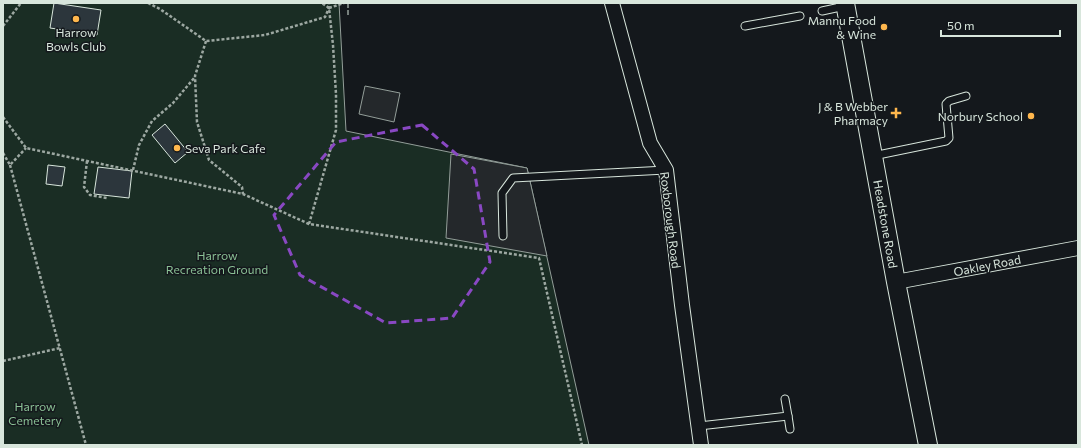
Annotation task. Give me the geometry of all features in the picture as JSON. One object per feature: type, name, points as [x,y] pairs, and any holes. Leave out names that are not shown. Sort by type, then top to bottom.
[{"type":"street","name":"Roxborough Road","points":[[612,3],[650,143],[666,170],[681,298],[701,445]]},
{"type":"street","name":"Headstone Road","points":[[845,4],[896,282],[928,445]]},
{"type":"street","name":"Oakley Road","points":[[896,282],[1078,248]]},
{"type":"lane","points":[[822,11],[845,4]]},
{"type":"lane","points":[[745,26],[800,16]]},
{"type":"lane","points":[[873,156],[946,142],[949,138],[946,104],[949,101],[966,96]]},
{"type":"lane","points":[[503,236],[502,192],[513,178],[666,170]]},
{"type":"lane","points":[[785,399],[790,429]]},
{"type":"lane","points":[[699,426],[788,416]]},
{"type":"path","points":[[3,26],[21,3]]},
{"type":"path","points":[[148,3],[160,9],[206,41],[265,35],[325,17],[329,8],[344,3]]},
{"type":"path","points":[[322,3],[329,8]]},
{"type":"path","points":[[309,224],[336,130],[336,94],[329,3]]},
{"type":"path","points":[[206,41],[195,76],[197,122],[209,160],[242,187],[243,194]]},
{"type":"path","points":[[133,170],[139,145],[152,121],[173,103],[195,76]]},
{"type":"path","points":[[3,117],[26,148],[243,194],[309,224],[539,258],[582,445]]},
{"type":"path","points":[[10,165],[26,148]]},
{"type":"path","points":[[3,153],[10,165],[86,445]]},
{"type":"path","points":[[87,161],[84,187],[90,195],[107,198]]},
{"type":"path","points":[[3,361],[60,348]]},
{"type":"highlighted area","points":[[422,125],[474,169],[490,262],[452,318],[386,323],[300,275],[274,215],[336,142]]},
{"type":"green space","name":"Harrow Recreation Ground","points":[[3,3],[339,3],[346,131],[527,168],[589,445],[3,445]]},
{"type":"shaded area","points":[[365,86],[400,93],[394,122],[359,114]]},
{"type":"shaded area","points":[[451,154],[527,168],[547,256],[446,238]]},
{"type":"building","name":"Harrow Bowls Club","points":[[54,3],[101,10],[97,35],[50,28]]},
{"type":"building","points":[[165,124],[188,152],[175,163],[152,135]]},
{"type":"building","points":[[48,165],[65,167],[62,186],[46,184]]},
{"type":"building","points":[[98,167],[132,171],[129,198],[94,194]]},
{"type":"fence","points":[[348,3],[348,16]]},
{"type":"place","name":"Harrow Bowls Club","points":[[76,19]]},
{"type":"place","name":"Mannu Food & Wine","points":[[884,27]]},
{"type":"place","name":"J & B Webber Pharmacy","points":[[896,113]]},
{"type":"place","name":"Norbury School","points":[[1031,116]]},
{"type":"place","name":"Seva Park Cafe","points":[[177,148]]},
{"type":"park label","name":"Harrow Cemetery","points":[[35,413]]}]
